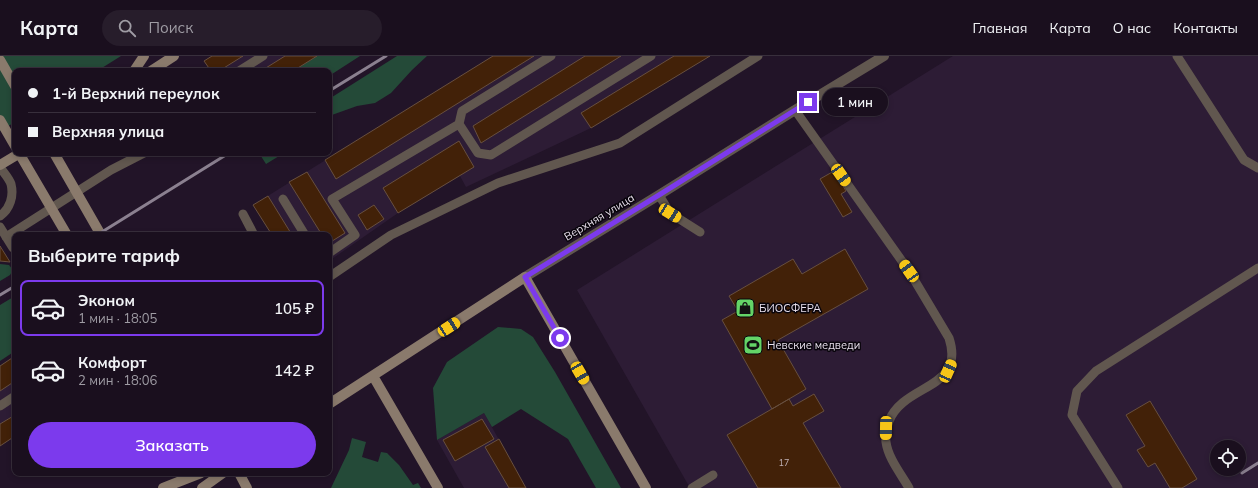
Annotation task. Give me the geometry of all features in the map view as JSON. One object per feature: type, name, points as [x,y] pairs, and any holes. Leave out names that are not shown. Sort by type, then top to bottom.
[{"type":"main road","points":[[137,68],[144,56]]},
{"type":"main road","points":[[156,68],[174,56]]},
{"type":"main road","points":[[0,60],[12,81]]},
{"type":"main road","points":[[0,120],[12,141]]},
{"type":"main road","points":[[0,166],[15,156]]},
{"type":"main road","points":[[21,156],[65,232]]},
{"type":"main road","points":[[56,156],[99,232]]},
{"type":"main road","points":[[525,277],[646,488]]},
{"type":"main road","name":"Верхняя улица","points":[[332,402],[525,277]]},
{"type":"main road","points":[[374,376],[438,488]]},
{"type":"main road","points":[[163,488],[193,476]]},
{"type":"main road","points":[[206,476],[213,488]]},
{"type":"main road","points":[[202,488],[219,476]]},
{"type":"main road","points":[[241,476],[248,488]]},
{"type":"street","name":"Верхняя улица","points":[[525,277],[884,56]]},
{"type":"lane","points":[[244,68],[263,56]]},
{"type":"lane","points":[[551,56],[462,111],[459,124],[478,154],[491,155],[651,56]]},
{"type":"lane","points":[[332,275],[390,236],[498,183],[620,143],[758,56]]},
{"type":"lane","points":[[1177,56],[1244,160],[1258,168]]},
{"type":"lane","points":[[795,110],[909,271],[949,338],[953,349],[952,360],[948,371],[941,378],[897,407],[890,417],[886,428],[886,441],[889,453],[909,488]]},
{"type":"lane","points":[[332,251],[355,235],[332,199],[459,124]]},
{"type":"lane","points":[[12,232],[111,170],[138,156]]},
{"type":"lane","points":[[0,166],[10,183],[11,194],[10,206],[0,216]]},
{"type":"lane","points":[[659,195],[670,213],[700,232]]},
{"type":"lane","points":[[283,199],[303,232]]},
{"type":"lane","points":[[243,214],[252,232]]},
{"type":"lane","points":[[0,227],[12,245]]},
{"type":"lane","points":[[6,236],[12,232]]},
{"type":"lane","points":[[1118,488],[1072,415],[1078,391],[1096,371],[1258,268]]},
{"type":"lane","points":[[0,406],[12,398]]},
{"type":"lane","points":[[692,488],[714,475]]},
{"type":"shaded area","points":[[212,56],[317,56],[298,68],[209,68],[204,61]]},
{"type":"shaded area","points":[[493,56],[710,56],[591,128],[466,187],[460,176],[398,213],[332,259],[332,232],[270,232],[253,205]]},
{"type":"shaded area","points":[[953,56],[1258,56],[1258,488],[690,488],[577,290]]},
{"type":"shaded area","points":[[12,358],[12,438],[0,446],[0,366]]},
{"type":"shaded area","points":[[484,413],[526,488],[464,488],[437,440]]},
{"type":"green space","points":[[0,56],[121,56],[102,68],[12,68],[12,124],[0,131]]},
{"type":"green space","points":[[317,56],[360,56],[332,74],[332,68],[298,68]]},
{"type":"green space","points":[[397,56],[427,56],[391,93],[375,103],[357,106],[332,115],[332,97]]},
{"type":"green space","points":[[261,156],[279,156],[266,164]]},
{"type":"green space","points":[[0,264],[9,265],[12,272],[10,275],[0,281]]},
{"type":"green space","points":[[12,298],[12,353],[0,361],[0,305]]},
{"type":"green space","points":[[498,327],[521,329],[533,337],[555,372],[621,488],[596,488],[568,439],[521,409],[492,427],[484,413],[437,440],[433,388],[447,362]]},
{"type":"green space","points":[[352,438],[366,442],[362,457],[378,462],[381,452],[387,453],[399,465],[413,485],[418,483],[421,488],[331,488],[349,450]]},
{"type":"building","points":[[212,56],[243,56],[224,68],[209,68],[204,61]]},
{"type":"building","points":[[285,56],[317,56],[298,68],[266,68]]},
{"type":"building","points":[[493,56],[534,56],[336,179],[325,160]]},
{"type":"building","points":[[585,56],[621,56],[481,143],[473,126]]},
{"type":"building","points":[[674,56],[710,56],[591,128],[581,113]]},
{"type":"building","points":[[459,141],[474,167],[398,213],[383,188]]},
{"type":"building","points":[[834,171],[846,191],[841,194],[852,212],[843,217],[820,179]]},
{"type":"building","points":[[307,172],[345,233],[332,241],[332,232],[320,232],[289,182]]},
{"type":"building","points":[[268,196],[290,232],[270,232],[253,205]]},
{"type":"building","points":[[374,205],[384,219],[367,230],[358,215]]},
{"type":"building","points":[[0,246],[10,262],[0,261]]},
{"type":"building","points":[[845,249],[868,289],[778,340],[806,389],[772,409],[722,320],[738,311],[729,296],[793,259],[802,274]]},
{"type":"building","points":[[12,358],[12,383],[0,391],[0,366]]},
{"type":"building","points":[[814,394],[824,411],[803,423],[841,488],[758,488],[727,435],[789,399],[793,406]]},
{"type":"building","points":[[1150,401],[1197,479],[1182,488],[1170,488],[1155,463],[1148,467],[1137,450],[1145,446],[1126,415]]},
{"type":"building","points":[[12,417],[12,438],[0,446],[0,424]]},
{"type":"building","points":[[482,419],[494,439],[455,461],[443,440]]},
{"type":"building","points":[[499,439],[526,488],[509,488],[485,447]]},
{"type":"railway","points":[[332,89],[386,56]]},
{"type":"railway","points":[[102,232],[224,156]]},
{"type":"railway","points":[[0,295],[12,288]]},
{"type":"railway","points":[[1246,470],[1258,463]]},
{"type":"place","name":"БИОСФЕРА","points":[[745,308]]},
{"type":"place","name":"Невские медведи","points":[[753,345]]},
{"type":"route","points":[[560,338],[525,277],[808,102]]}]
